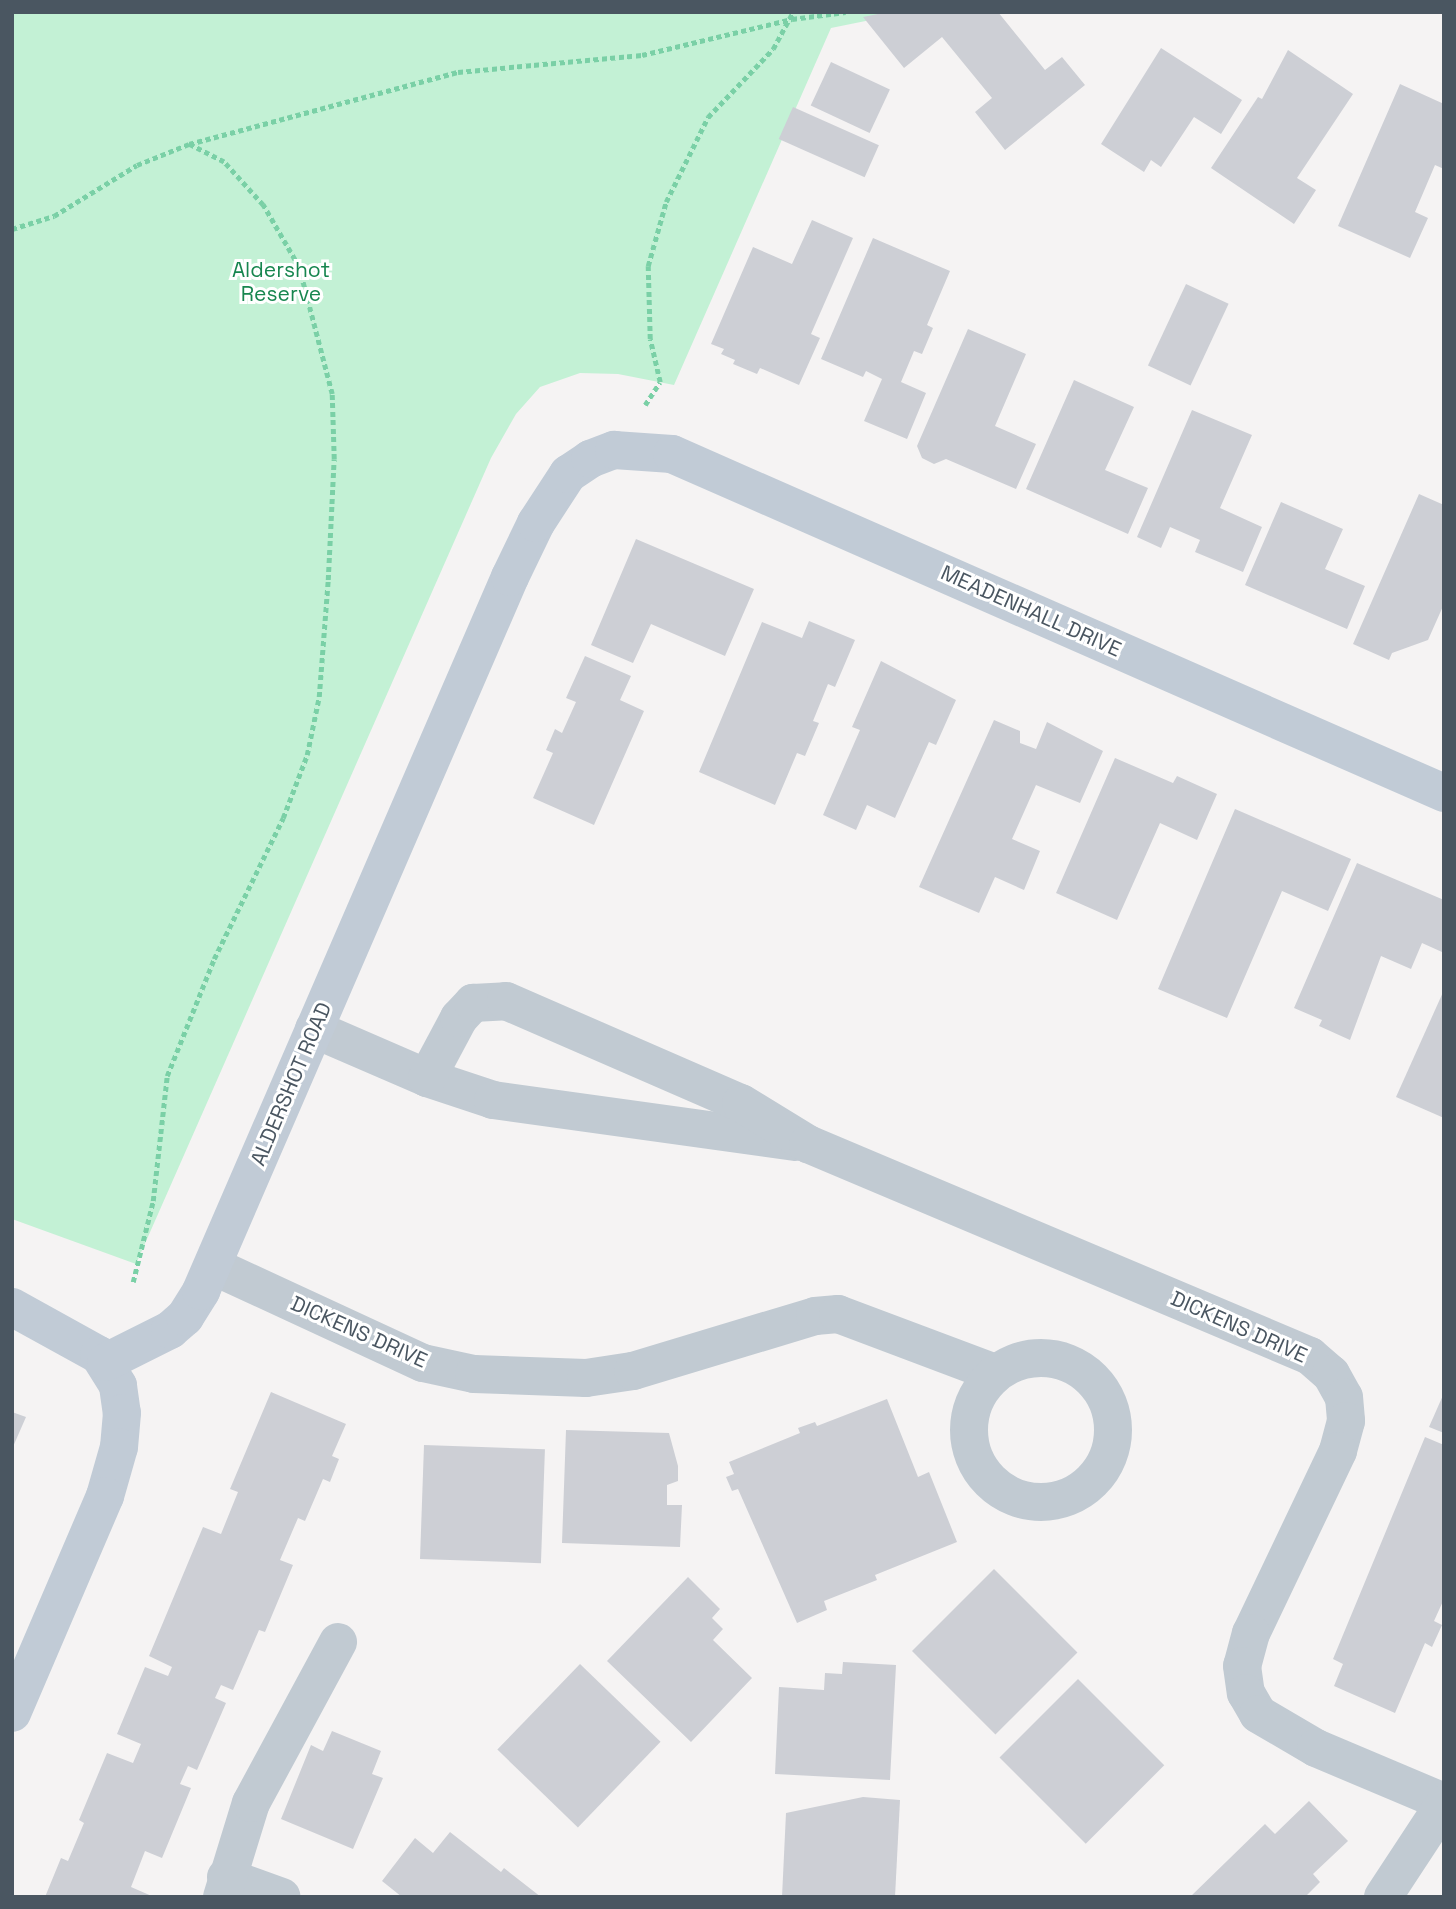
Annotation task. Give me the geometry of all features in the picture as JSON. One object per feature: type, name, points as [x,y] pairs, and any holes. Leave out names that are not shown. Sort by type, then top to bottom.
[{"type":"street","name":"MEADENHALL DRIVE","points":[[614,450],[672,454],[1444,793]]},
{"type":"street","name":"ALDERSHOT ROAD","points":[[106,1362],[185,1317],[213,1266],[536,523],[568,474],[614,450]]},
{"type":"street","name":"DICKENS DRIVE","points":[[427,1079],[459,1018],[473,1003],[489,999],[506,1001],[741,1103],[808,1144],[1310,1356],[1331,1374],[1344,1397],[1340,1441],[1251,1633],[1242,1666],[1246,1693],[1258,1714],[1316,1748],[1444,1803]]},
{"type":"street","name":"DICKENS DRIVE","points":[[314,1029],[427,1079],[528,1107],[808,1144]]},
{"type":"street","points":[[635,1121],[657,1067]]},
{"type":"street","name":"DICKENS DRIVE","points":[[213,1266],[424,1363],[474,1374],[586,1378],[633,1371],[815,1316],[838,1314],[995,1373]]},
{"type":"street","points":[[12,1307],[89,1347],[106,1362],[118,1387],[119,1447],[105,1496],[12,1713]]},
{"type":"street","points":[[282,1897],[224,1887],[251,1803],[338,1642]]},
{"type":"street","points":[[1383,1897],[1444,1803]]},
{"type":"path","points":[[614,450],[660,382],[650,339],[648,266],[666,202],[708,117],[773,49],[792,19],[793,12]]},
{"type":"path","points":[[12,229],[54,216],[137,164],[189,144],[458,72],[642,55],[792,19],[846,12]]},
{"type":"path","points":[[133,1282],[153,1201],[167,1076],[214,959],[283,818],[307,755],[319,697],[329,567],[332,394],[299,267],[263,205],[224,162],[189,144]]},
{"type":"green space","name":"Aldershot Reserve","points":[[12,12],[910,12],[831,28],[674,385],[618,374],[580,373],[540,387],[516,414],[491,458],[136,1264],[12,1219]]},
{"type":"building","points":[[888,12],[998,12],[1045,70],[1062,57],[1085,85],[1005,150],[975,112],[992,98],[942,37],[904,68],[863,17]]},
{"type":"building","points":[[1161,48],[1242,100],[1221,134],[1194,117],[1161,167],[1151,160],[1144,172],[1101,144]]},
{"type":"building","points":[[1288,50],[1353,94],[1297,178],[1316,190],[1294,224],[1211,168],[1258,97],[1262,99]]},
{"type":"building","points":[[831,62],[890,89],[870,133],[811,106]]},
{"type":"building","points":[[1400,84],[1444,104],[1444,169],[1435,165],[1415,212],[1428,218],[1410,258],[1338,226]]},
{"type":"building","points":[[793,107],[879,145],[865,177],[779,139]]},
{"type":"building","points":[[812,220],[853,238],[811,334],[820,338],[799,385],[760,368],[757,374],[733,364],[735,360],[721,354],[724,349],[711,344],[753,247],[792,264]]},
{"type":"building","points":[[873,238],[950,271],[927,325],[933,328],[922,354],[914,351],[901,382],[926,393],[907,439],[864,421],[882,379],[866,371],[863,377],[821,359]]},
{"type":"building","points":[[1186,284],[1229,304],[1191,385],[1148,366]]},
{"type":"building","points":[[968,329],[1026,354],[995,426],[1036,444],[1016,489],[946,459],[934,464],[922,458],[917,446]]},
{"type":"building","points":[[1074,380],[1134,407],[1105,470],[1148,488],[1128,534],[1026,489]]},
{"type":"building","points":[[1192,410],[1252,435],[1220,508],[1262,527],[1243,572],[1195,552],[1200,540],[1170,527],[1161,548],[1137,537]]},
{"type":"building","points":[[1419,494],[1444,505],[1444,604],[1428,640],[1392,653],[1389,660],[1353,644]]},
{"type":"building","points":[[1281,502],[1343,529],[1325,569],[1365,586],[1347,629],[1245,585]]},
{"type":"building","points":[[636,539],[754,589],[725,656],[651,624],[633,663],[591,645]]},
{"type":"building","points":[[809,621],[855,640],[835,687],[828,684],[813,721],[819,723],[805,756],[797,753],[775,805],[699,772],[762,622],[802,638]]},
{"type":"building","points":[[585,656],[631,676],[620,700],[644,711],[594,825],[533,798],[553,753],[546,750],[555,729],[562,733],[576,702],[566,698]]},
{"type":"building","points":[[881,661],[956,700],[936,745],[929,742],[895,818],[867,805],[856,830],[823,815],[860,730],[852,727]]},
{"type":"building","points":[[994,720],[1020,731],[1020,743],[1036,749],[1047,722],[1103,751],[1080,803],[1036,785],[1012,839],[1040,851],[1024,890],[995,877],[979,913],[919,887]]},
{"type":"building","points":[[1115,758],[1173,783],[1177,776],[1217,794],[1197,840],[1160,823],[1117,920],[1056,893]]},
{"type":"building","points":[[1235,809],[1351,859],[1328,911],[1282,891],[1227,1018],[1158,989]]},
{"type":"building","points":[[1357,863],[1444,900],[1444,948],[1442,952],[1422,943],[1411,969],[1381,956],[1350,1040],[1319,1026],[1322,1020],[1294,1008]]},
{"type":"building","points":[[1444,990],[1444,1118],[1396,1097]]},
{"type":"building","points":[[271,1392],[346,1424],[332,1456],[339,1459],[330,1482],[323,1479],[305,1521],[298,1518],[280,1560],[293,1565],[265,1632],[259,1630],[233,1690],[221,1685],[215,1698],[226,1703],[197,1770],[188,1766],[180,1784],[191,1788],[162,1858],[145,1851],[131,1887],[154,1897],[45,1897],[61,1858],[68,1861],[84,1823],[79,1820],[107,1753],[133,1763],[141,1744],[117,1734],[145,1667],[168,1676],[172,1667],[149,1656],[203,1527],[221,1534],[238,1492],[230,1489]]},
{"type":"building","points":[[1444,1393],[1444,1433],[1429,1427]]},
{"type":"building","points":[[887,1399],[918,1477],[929,1472],[957,1542],[875,1575],[877,1580],[824,1601],[827,1610],[797,1623],[738,1489],[732,1491],[726,1477],[734,1474],[729,1462],[800,1433],[798,1428],[815,1422],[817,1426]]},
{"type":"building","points":[[12,1412],[26,1417],[12,1449]]},
{"type":"building","points":[[566,1430],[669,1433],[678,1466],[678,1481],[667,1485],[667,1505],[682,1505],[680,1547],[562,1543]]},
{"type":"building","points":[[1425,1437],[1444,1445],[1444,1599],[1434,1621],[1442,1625],[1432,1647],[1425,1643],[1395,1713],[1334,1686],[1343,1664],[1333,1659]]},
{"type":"building","points":[[424,1445],[545,1449],[541,1563],[420,1559]]},
{"type":"building","points":[[994,1569],[1077,1652],[995,1734],[912,1651]]},
{"type":"building","points":[[688,1577],[720,1609],[712,1618],[723,1629],[713,1640],[752,1678],[691,1742],[607,1661]]},
{"type":"building","points":[[843,1662],[896,1665],[890,1780],[775,1774],[779,1687],[824,1690],[825,1673],[842,1674]]},
{"type":"building","points":[[580,1664],[661,1742],[578,1827],[497,1750]]},
{"type":"building","points":[[1078,1679],[1164,1765],[1086,1844],[1000,1757]]},
{"type":"building","points":[[332,1731],[381,1751],[372,1774],[383,1778],[353,1849],[281,1819],[311,1745],[323,1751]]},
{"type":"building","points":[[863,1797],[900,1800],[895,1897],[782,1897],[786,1813]]},
{"type":"building","points":[[1309,1801],[1348,1841],[1313,1874],[1320,1882],[1305,1897],[1190,1897],[1265,1824],[1275,1834]]},
{"type":"building","points":[[450,1832],[501,1872],[504,1868],[541,1897],[402,1897],[382,1881],[415,1838],[433,1853]]}]
